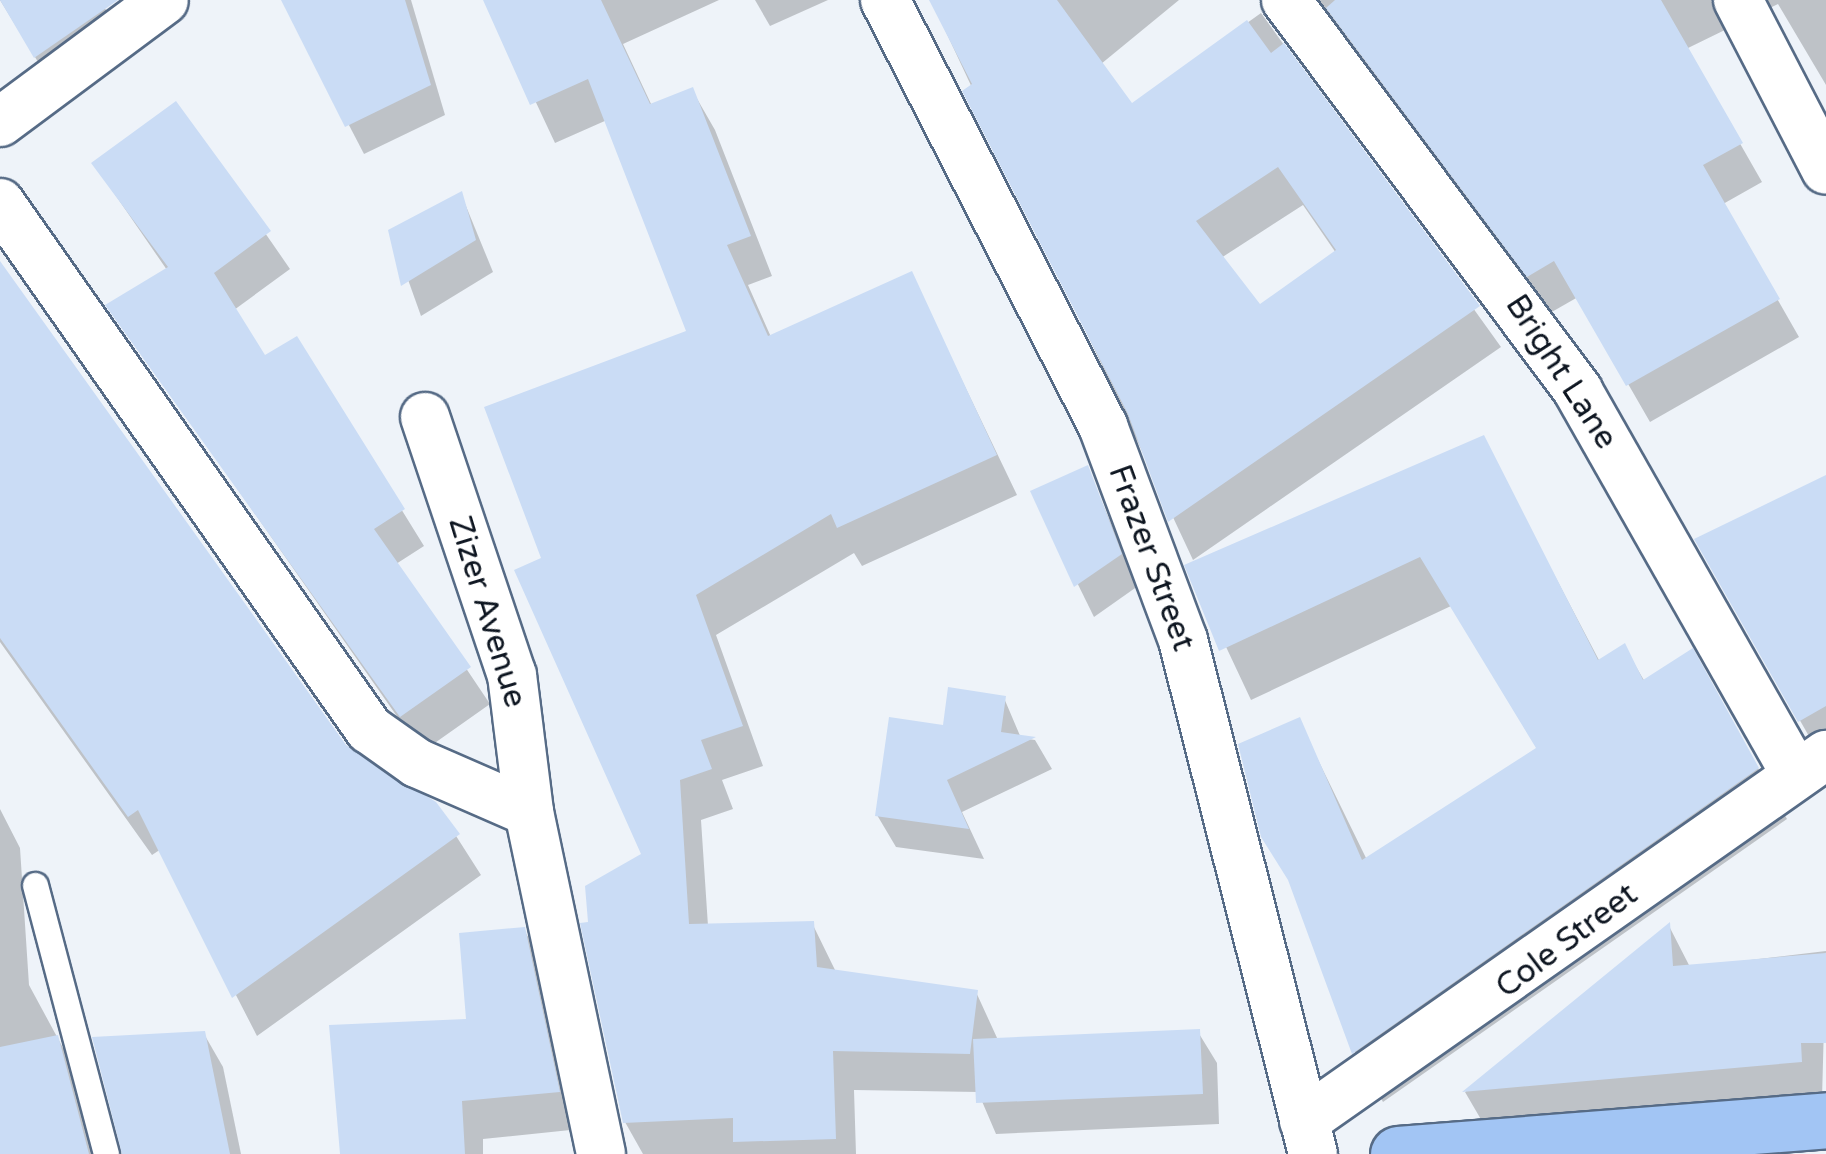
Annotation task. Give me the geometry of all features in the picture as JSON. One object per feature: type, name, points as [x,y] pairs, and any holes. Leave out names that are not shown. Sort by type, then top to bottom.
[{"type":"main road","points":[[1398,1154],[1826,1120]]},
{"type":"street","points":[[0,122],[164,0]]},
{"type":"street","name":"Frazer Street","points":[[885,0],[1103,426],[1177,622],[1309,1137]]},
{"type":"street","name":"Bright Lane","points":[[1286,0],[1578,391],[1810,763]]},
{"type":"street","points":[[1738,0],[1826,170]]},
{"type":"street","points":[[0,203],[369,729],[417,763],[529,812]]},
{"type":"street","name":"Zizer Avenue","points":[[425,417],[512,675],[529,812],[602,1154]]},
{"type":"street","name":"Cole Street","points":[[1309,1137],[1810,763]]},
{"type":"lane","points":[[35,885],[106,1154]]},
{"type":"building","points":[[0,0],[118,0],[34,58]]},
{"type":"building","points":[[281,0],[405,0],[431,85],[345,127]]},
{"type":"building","points":[[483,0],[601,0],[650,104],[693,87],[751,236],[727,245],[768,336],[912,271],[997,455],[837,528],[831,514],[696,595],[743,726],[701,740],[712,769],[680,780],[689,924],[814,921],[817,967],[978,990],[970,1054],[833,1051],[836,1139],[733,1142],[733,1118],[623,1123],[580,923],[588,922],[585,886],[641,854],[514,570],[541,558],[484,407],[686,331],[588,79],[530,105]]},
{"type":"building","points":[[929,0],[1057,0],[1132,103],[1247,20],[1271,53],[1284,43],[1480,306],[1168,522],[1128,414],[962,91],[972,84]],"holes":[[[1278,167],[1336,250],[1260,304],[1196,221]]]},
{"type":"building","points":[[1335,0],[1661,0],[1743,143],[1703,165],[1780,299],[1626,386],[1554,261],[1527,277],[1326,8]]},
{"type":"building","points":[[176,101],[271,231],[214,273],[265,355],[297,336],[405,509],[374,529],[471,667],[400,717],[105,305],[168,267],[91,163]]},
{"type":"building","points":[[462,191],[476,240],[401,286],[388,230]]},
{"type":"building","points":[[0,261],[346,745],[436,802],[460,834],[232,998],[138,810],[128,817],[0,638]]},
{"type":"building","points":[[1484,435],[1598,660],[1625,643],[1643,680],[1693,648],[1759,768],[1352,1054],[1288,880],[1261,837],[1238,744],[1300,717],[1362,860],[1536,748],[1420,557],[1219,651],[1184,565]]},
{"type":"building","points":[[1088,465],[1122,554],[1074,587],[1030,491]]},
{"type":"building","points":[[1826,475],[1826,706],[1798,722],[1694,539]]},
{"type":"building","points":[[948,687],[1006,696],[1001,732],[1036,737],[947,780],[969,829],[875,816],[889,717],[943,725]]},
{"type":"building","points":[[1670,922],[1673,966],[1826,953],[1826,1043],[1801,1043],[1802,1062],[1462,1092]]},
{"type":"building","points":[[525,927],[560,1092],[462,1101],[465,1154],[340,1154],[329,1025],[466,1019],[459,933]]},
{"type":"building","points":[[1200,1029],[1203,1094],[976,1103],[973,1039]]},
{"type":"building","points":[[205,1031],[230,1154],[122,1154],[92,1037]]},
{"type":"building","points":[[58,1035],[89,1154],[0,1154],[0,1047]]}]
